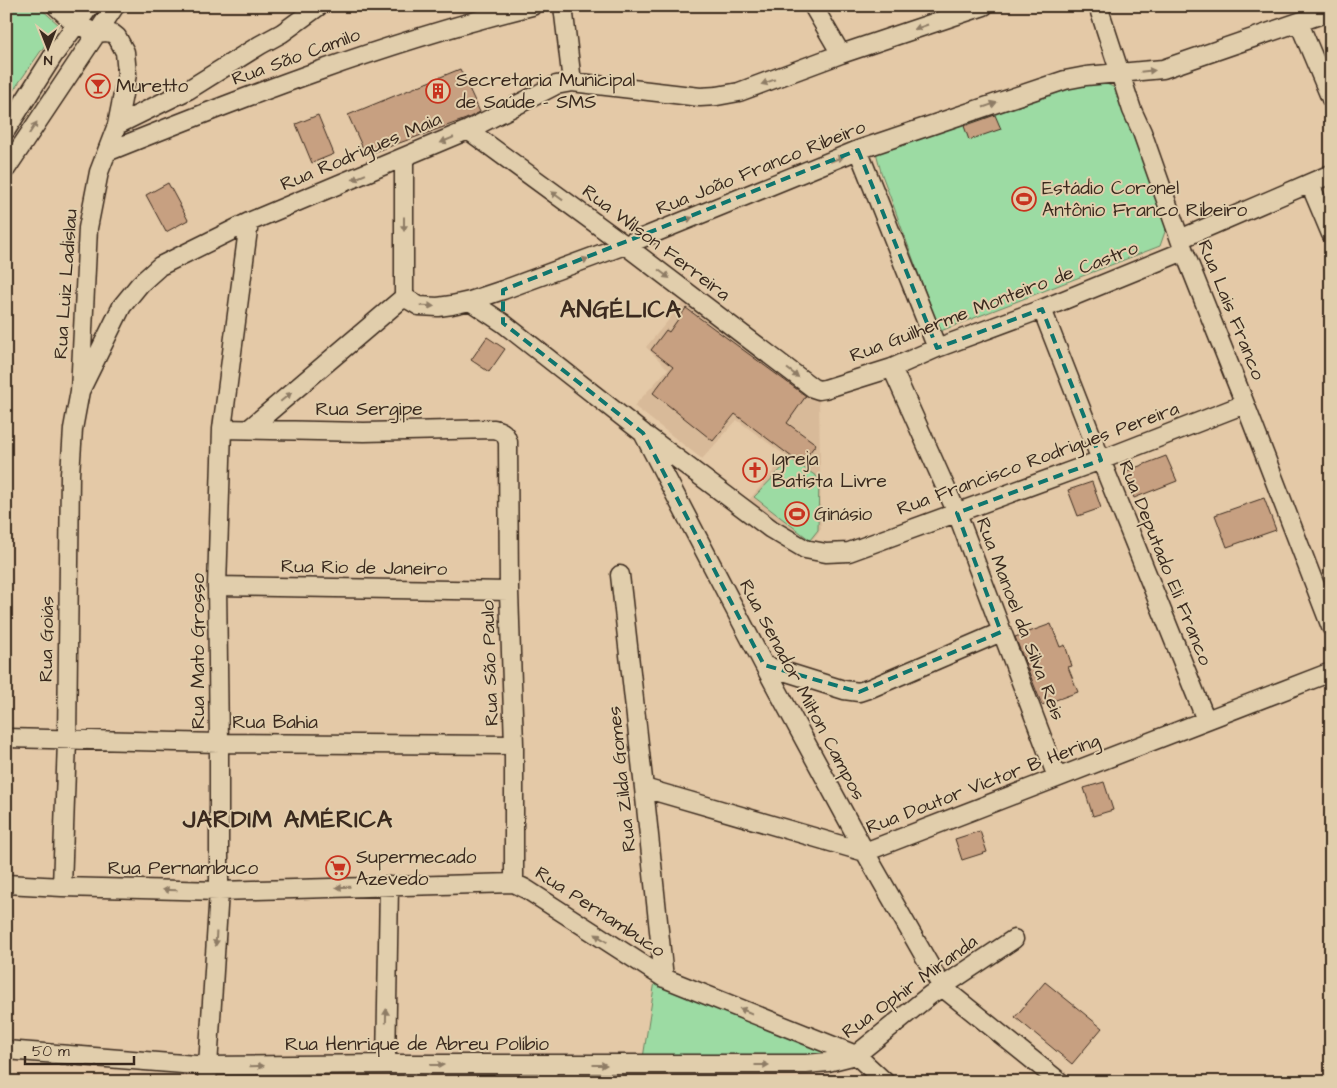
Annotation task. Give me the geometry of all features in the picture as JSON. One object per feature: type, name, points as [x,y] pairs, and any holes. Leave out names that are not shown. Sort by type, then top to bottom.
[{"type":"street","points":[[56,6],[77,25],[97,33]]},
{"type":"street","points":[[6,130],[53,56],[90,6]]},
{"type":"street","points":[[6,169],[115,6]]},
{"type":"street","points":[[117,125],[188,90],[282,33],[319,6]]},
{"type":"street","name":"Rua São Camilo","points":[[107,152],[205,112],[353,59],[532,6]]},
{"type":"street","points":[[563,6],[572,82]]},
{"type":"street","points":[[813,6],[841,54]]},
{"type":"street","name":"Rua Rodrigues Maia","points":[[80,392],[122,306],[140,284],[160,266],[249,222],[468,130],[556,85],[572,82],[700,98],[739,92],[841,54],[984,6]]},
{"type":"street","name":"Rua Lais Franco","points":[[1098,6],[1120,74],[1182,245],[1331,627]]},
{"type":"street","name":"Rua João Franco Ribeiro","points":[[404,297],[418,306],[438,307],[470,301],[625,245],[858,150],[1065,80],[1086,76],[1164,69],[1331,11]]},
{"type":"street","points":[[1299,23],[1331,99]]},
{"type":"street","name":"Rua Luiz Ladislau","points":[[80,392],[88,228],[99,172],[117,125],[127,74],[125,52],[118,38],[112,33],[97,33]]},
{"type":"street","name":"Rua Wilson Ferreira","points":[[468,130],[625,245],[813,388],[819,390]]},
{"type":"street","points":[[858,150],[937,348]]},
{"type":"street","points":[[249,429],[404,297],[404,158]]},
{"type":"street","name":"Rua Guilherme Monteiro de Castro","points":[[819,390],[892,368],[937,348],[1042,309],[1331,174]]},
{"type":"street","points":[[1310,184],[1331,234]]},
{"type":"street","name":"Rua Mato Grosso","points":[[208,1074],[219,891],[218,586],[222,430],[249,222]]},
{"type":"street","points":[[504,290],[504,323]]},
{"type":"street","name":"Rua Senador Milton Campos","points":[[470,301],[504,323],[643,433],[764,665],[865,852],[942,987],[1060,1082]]},
{"type":"street","name":"Rua Deputado Eli Franco","points":[[1042,309],[1206,720]]},
{"type":"street","name":"Rua Manoel da Silva Reis","points":[[892,368],[957,513],[1057,777]]},
{"type":"street","name":"Rua Goiás","points":[[62,888],[67,740],[70,474],[73,429],[80,392]]},
{"type":"street","name":"Rua Francisco Rodrigues Pereira","points":[[643,433],[771,529],[805,549],[826,553],[849,552],[1101,460],[1245,404]]},
{"type":"street","name":"Rua Sergipe","points":[[222,430],[364,432],[494,429],[501,430],[508,442]]},
{"type":"street","name":"Rua São Paulo","points":[[508,442],[509,591],[514,745],[514,883]]},
{"type":"street","name":"Rua Zilda Gomes","points":[[620,575],[664,978]]},
{"type":"street","name":"Rua Rio de Janeiro","points":[[218,586],[509,591]]},
{"type":"street","points":[[764,665],[844,690],[859,692],[1001,632]]},
{"type":"street","name":"Rua Doutor Victor B Hering","points":[[644,788],[865,852],[1331,672]]},
{"type":"street","name":"Rua Bahia","points":[[6,738],[220,743],[514,745]]},
{"type":"street","name":"Rua Pernambuco","points":[[7,888],[219,891],[514,883],[664,978],[856,1055]]},
{"type":"street","points":[[389,886],[396,1070]]},
{"type":"street","name":"Rua Ophir Miranda","points":[[828,1062],[856,1055],[930,995],[1014,939]]},
{"type":"street","name":"Rua Henrique de Abreu Políbio","points":[[6,1050],[208,1074],[396,1070],[548,1073],[828,1062]]},
{"type":"street","points":[[856,1055],[885,1082]]},
{"type":"highlighted area","points":[[858,150],[937,348],[1042,309],[1101,460],[957,513],[1001,632],[859,692],[764,665],[643,433],[503,323],[503,290]]},
{"type":"shaded area","points":[[688,297],[819,396],[821,529],[810,543],[749,500],[786,456],[737,420],[702,459],[634,406],[668,369],[646,347]]},
{"type":"green space","points":[[6,6],[38,6],[59,25],[6,101]]},
{"type":"green space","name":"Estádio Coronel Antônio Franco Ribeiro","points":[[1094,78],[1115,88],[1167,226],[1160,246],[938,332],[933,313],[881,172],[876,152]]},
{"type":"green space","name":"Ginásio","points":[[791,459],[819,478],[818,530],[810,540],[754,497]]},
{"type":"green space","points":[[655,981],[828,1053],[823,1057],[643,1058]]},
{"type":"building","name":"Secretaria Municipal de Saúde - SMS","points":[[460,69],[480,112],[466,119],[366,155],[348,115]]},
{"type":"building","points":[[318,115],[334,154],[312,163],[296,124]]},
{"type":"building","points":[[995,115],[1001,129],[969,140],[964,126]]},
{"type":"building","points":[[168,183],[188,220],[166,232],[146,195]]},
{"type":"building","points":[[686,308],[806,396],[787,423],[816,444],[801,464],[735,414],[713,441],[653,393],[673,367],[651,350],[666,330],[669,332]]},
{"type":"building","points":[[487,337],[505,349],[489,372],[471,360]]},
{"type":"building","points":[[1166,456],[1177,481],[1134,498],[1124,472]]},
{"type":"building","points":[[1092,482],[1101,508],[1078,516],[1068,490]]},
{"type":"building","points":[[1264,498],[1276,530],[1227,547],[1215,515]]},
{"type":"building","points":[[1051,624],[1060,647],[1065,645],[1072,666],[1068,667],[1078,692],[1042,705],[1015,637]]},
{"type":"building","points":[[1104,782],[1113,810],[1093,816],[1084,788]]},
{"type":"building","points":[[980,831],[987,852],[962,860],[955,839]]},
{"type":"building","points":[[1045,982],[1102,1028],[1072,1064],[1015,1017]]},
{"type":"place","name":"Muretto","points":[[98,86]]},
{"type":"place","name":"Secretaria Municipal de Saúde - SMS","points":[[438,91]]},
{"type":"place","name":"Estádio Coronel Antônio Franco Ribeiro","points":[[1024,199]]},
{"type":"place","name":"Igreja Batista Livre","points":[[755,470]]},
{"type":"place","name":"Ginásio","points":[[797,514]]},
{"type":"place","name":"Supermecado Azevedo","points":[[338,868]]},
{"type":"district","name":"ANGÉLICA","points":[[621,310]]},
{"type":"district","name":"JARDIM AMÉRICA","points":[[288,820]]}]
